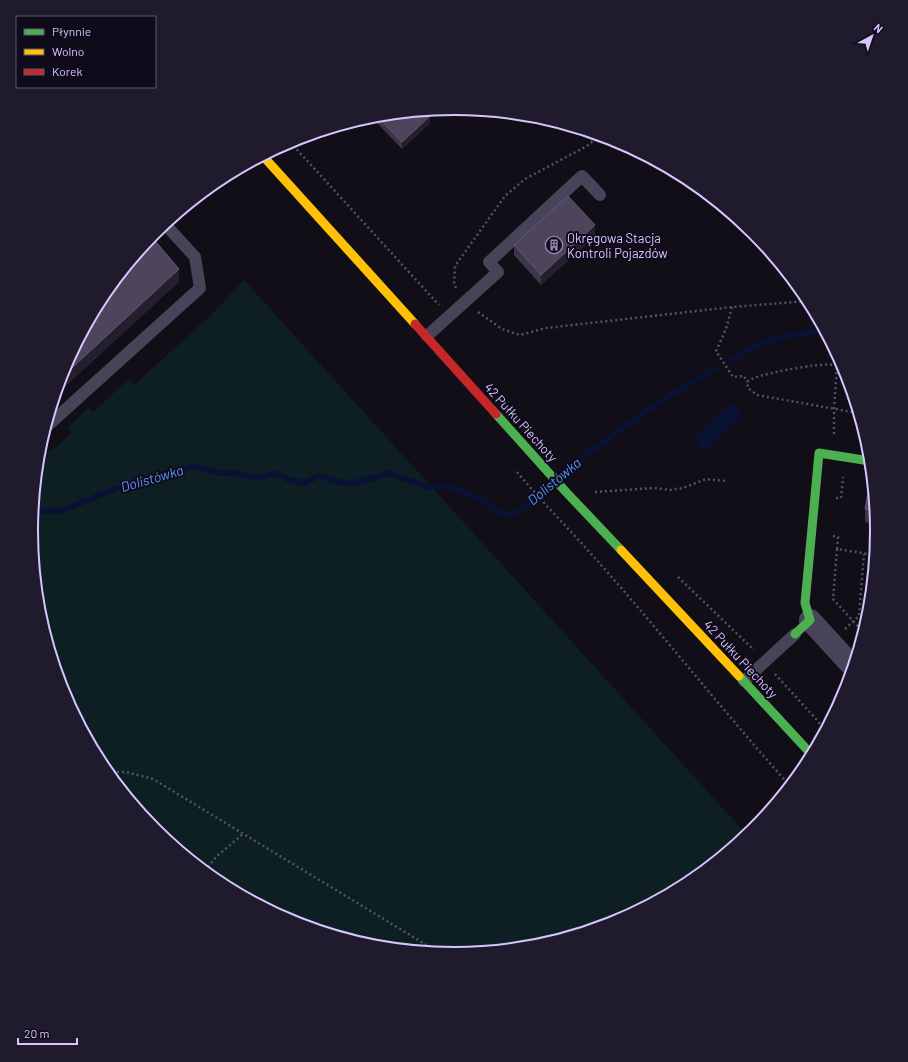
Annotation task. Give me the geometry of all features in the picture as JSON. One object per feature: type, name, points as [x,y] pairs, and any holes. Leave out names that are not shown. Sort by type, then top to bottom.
[{"type":"street","name":"42 Pułku Piechoty","points":[[267,160],[427,336],[566,492],[807,750]]},
{"type":"street","points":[[848,664],[802,627],[819,453],[863,460]]},
{"type":"lane","points":[[427,336],[498,272],[489,262],[582,176],[600,195]]},
{"type":"lane","points":[[53,421],[200,288],[195,257],[169,229]]},
{"type":"lane","points":[[744,681],[802,627]]},
{"type":"path","points":[[595,140],[587,146],[526,179],[505,196],[455,266],[454,284],[465,302],[502,329],[520,336],[546,328],[732,307],[801,302]]},
{"type":"path","points":[[295,147],[449,316]]},
{"type":"path","points":[[732,307],[726,329],[716,351],[733,377],[744,376],[748,388],[758,394],[853,412]]},
{"type":"path","points":[[747,382],[750,379],[822,364],[835,365]]},
{"type":"path","points":[[834,409],[837,369]]},
{"type":"path","points":[[834,498],[841,498],[843,474]]},
{"type":"path","points":[[592,492],[654,488],[670,490],[683,488],[706,479],[726,481]]},
{"type":"path","points":[[528,485],[594,557],[738,728],[786,781]]},
{"type":"path","points":[[831,536],[838,537],[833,599],[859,627]]},
{"type":"path","points":[[837,549],[869,554]]},
{"type":"path","points":[[848,626],[859,616],[864,554]]},
{"type":"path","points":[[772,670],[822,725]]},
{"type":"path","points":[[115,772],[126,772],[153,779],[428,946]]},
{"type":"path","points":[[209,866],[216,857],[243,834]]},
{"type":"shaded area","points":[[244,280],[743,830],[728,844],[685,877],[638,904],[613,915],[562,933],[535,939],[481,946],[454,947],[427,946],[373,939],[320,925],[295,915],[270,904],[223,877],[180,844],[160,825],[141,805],[108,762],[81,715],[60,665],[52,639],[42,585],[38,531],[39,504],[46,453],[55,448],[71,433],[67,428],[89,408],[93,412],[129,379],[134,385],[211,315]]},
{"type":"water","points":[[732,403],[743,416],[705,451],[694,438]]},
{"type":"building","points":[[430,116],[402,142],[382,122]]},
{"type":"building","name":"Okręgowa Stacja Kontroli Pojazdów","points":[[568,196],[595,225],[541,275],[514,245]]},
{"type":"building","points":[[156,242],[179,269],[72,368],[81,347],[108,300],[141,257]]},
{"type":"building","points":[[868,493],[869,510],[865,509]]},
{"type":"waterway","name":"Dolistówka","points":[[732,359],[756,346],[777,338],[819,332]]},
{"type":"waterway","name":"Dolistówka","points":[[39,512],[64,510],[117,488],[160,479],[193,466],[219,473],[234,473],[258,478],[274,473],[290,480],[303,483],[319,476],[339,482],[355,483],[389,473],[427,487],[448,486],[476,497],[491,505],[500,513],[508,515],[515,513],[542,495],[580,459],[659,402],[716,368]]},
{"type":"traffic: fast","points":[[496,414],[566,492],[621,550]]},
{"type":"traffic: fast","points":[[795,634],[810,620],[805,603],[819,453],[863,460]]},
{"type":"traffic: fast","points":[[739,676],[807,750]]},
{"type":"traffic: slow","points":[[267,160],[415,324]]},
{"type":"traffic: slow","points":[[621,550],[739,676]]},
{"type":"traffic: jam","points":[[415,324],[496,414]]},
{"type":"place","name":"Okręgowa Stacja Kontroli Pojazdów","points":[[554,245]]}]
